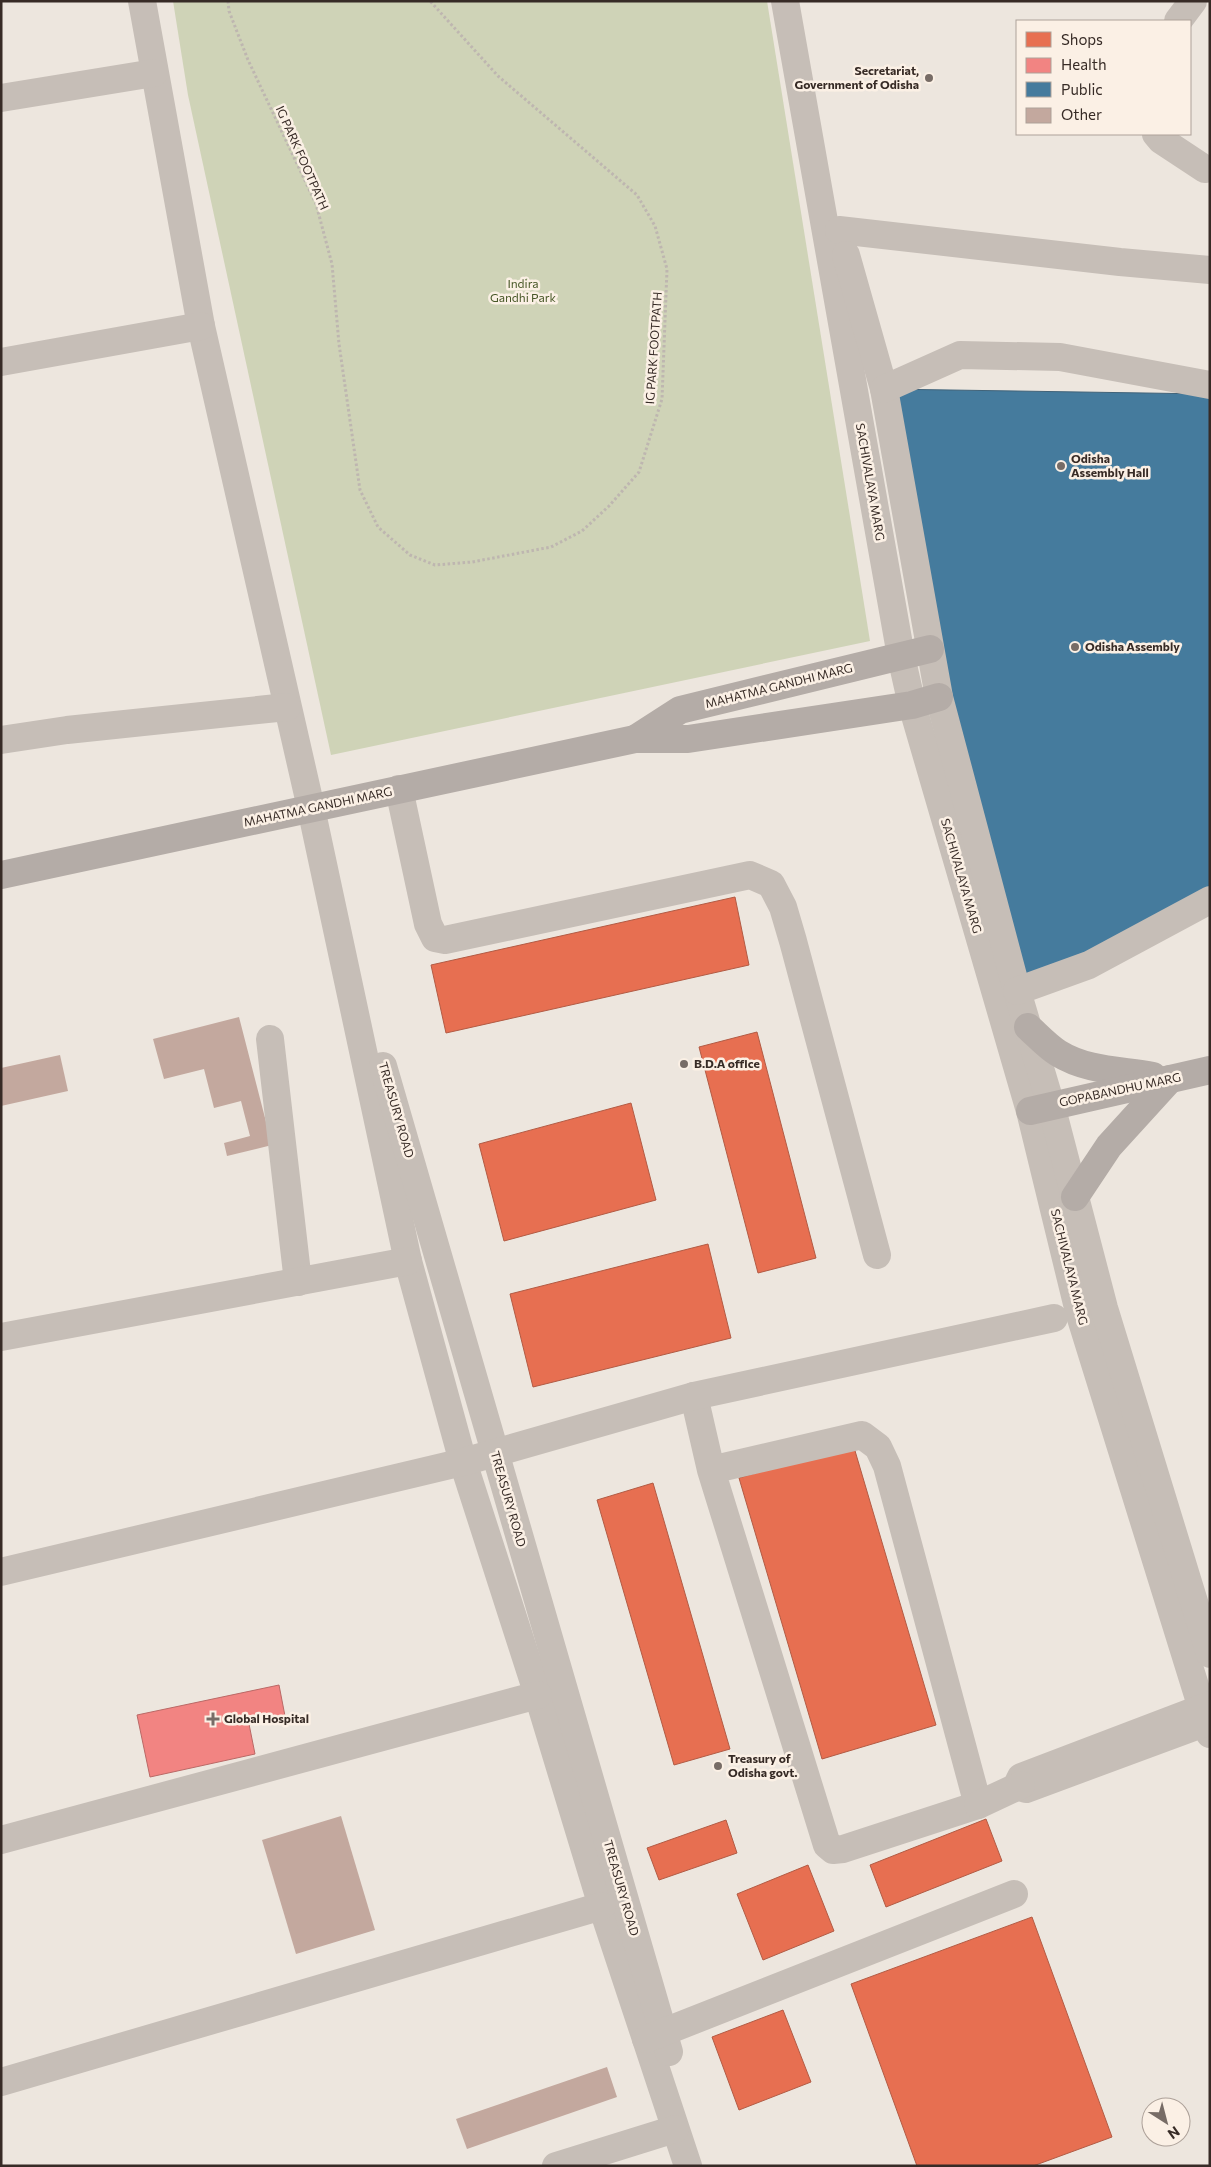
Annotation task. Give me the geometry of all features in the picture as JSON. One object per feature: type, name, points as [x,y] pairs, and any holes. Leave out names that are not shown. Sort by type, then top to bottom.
[{"type":"main road","name":"MAHATMA GANDHI MARG","points":[[635,739],[680,710],[930,649]]},
{"type":"main road","name":"MAHATMA GANDHI MARG","points":[[1,875],[313,820],[399,789],[635,739],[688,738],[912,705],[939,697]]},
{"type":"main road","points":[[1028,1027],[1057,1052],[1078,1064],[1104,1070],[1170,1079]]},
{"type":"main road","name":"GOPABANDHU MARG","points":[[1040,1108],[1210,1070]]},
{"type":"main road","points":[[1075,1197],[1109,1146],[1170,1079]]},
{"type":"street","points":[[142,1],[201,326],[313,820],[408,1261],[463,1462],[538,1695],[602,1906],[654,2036],[675,2129],[688,2166]]},
{"type":"street","name":"SACHIVALAYA MARG","points":[[785,1],[901,656],[912,705],[1040,1108],[1075,1197],[1104,1308],[1210,1654]]},
{"type":"street","name":"SACHIVALAYA MARG","points":[[802,1],[839,230],[884,389],[939,697],[1028,1027],[1040,1108],[1079,1312],[1207,1718]]},
{"type":"street","points":[[1179,20],[1193,1]]},
{"type":"street","points":[[1,98],[154,73]]},
{"type":"street","points":[[1157,135],[1161,140],[1205,169]]},
{"type":"street","points":[[839,230],[1120,262],[1210,270]]},
{"type":"street","points":[[1,362],[201,326]]},
{"type":"street","points":[[884,389],[960,355],[1060,357],[1210,385]]},
{"type":"street","points":[[1,740],[67,730],[287,707]]},
{"type":"street","points":[[399,789],[428,924],[435,938],[445,940],[750,875],[771,884],[783,907],[793,941],[877,1255]]},
{"type":"street","name":"TREASURY ROAD","points":[[313,820],[494,1453],[654,2036],[701,2166]]},
{"type":"street","points":[[1017,991],[1089,965],[1210,900]]},
{"type":"street","points":[[270,1039],[298,1282]]},
{"type":"street","points":[[1,1337],[408,1261]]},
{"type":"street","points":[[1,1572],[463,1462],[694,1396],[1054,1318]]},
{"type":"street","points":[[694,1396],[711,1470],[827,1845],[833,1850],[843,1849],[978,1805],[1020,1785],[1026,1789],[1207,1718]]},
{"type":"street","points":[[711,1470],[862,1435],[878,1447],[887,1466],[978,1805]]},
{"type":"street","points":[[1,1840],[538,1695]]},
{"type":"street","points":[[654,2036],[1014,1894]]},
{"type":"street","points":[[1,2082],[602,1906]]},
{"type":"street","points":[[556,2166],[675,2129]]},
{"type":"path","name":"IG PARK FOOTPATH","points":[[228,1],[229,12],[248,60],[316,204],[332,264],[339,344],[360,490],[378,527],[410,555],[435,565],[472,562],[551,547],[582,531],[610,506],[640,472],[662,399],[667,270],[655,226],[637,195],[498,76],[430,1]]},
{"type":"green space","name":"Indira Gandhi Park","points":[[173,1],[767,1],[870,641],[331,755],[188,95]]},
{"type":"building: Shops","points":[[735,897],[749,965],[446,1033],[431,965]]},
{"type":"building: Shops","points":[[757,1032],[816,1258],[758,1273],[699,1047]]},
{"type":"building: Shops","points":[[631,1103],[656,1200],[504,1241],[479,1144]]},
{"type":"building: Shops","points":[[708,1244],[731,1338],[533,1387],[510,1294]]},
{"type":"building: Shops","points":[[853,1444],[936,1725],[822,1759],[739,1478]]},
{"type":"building: Shops","points":[[653,1483],[730,1749],[674,1765],[597,1500]]},
{"type":"building: Shops","points":[[986,1819],[1002,1861],[886,1907],[870,1865]]},
{"type":"building: Shops","points":[[726,1820],[737,1853],[659,1880],[647,1848]]},
{"type":"building: Shops","points":[[808,1865],[834,1931],[763,1960],[737,1894]]},
{"type":"building: Shops","points":[[1032,1917],[1112,2137],[1033,2166],[917,2166],[851,1984]]},
{"type":"building: Shops","points":[[783,2010],[811,2082],[739,2110],[712,2037]]},
{"type":"building: Health","points":[[279,1685],[285,1716],[249,1724],[255,1754],[150,1777],[137,1715]]},
{"type":"building: Public","name":"Odisha Assembly Hall","points":[[884,389],[1210,394],[1210,900],[1017,991]]},
{"type":"building: Other","points":[[239,1017],[272,1145],[227,1156],[224,1143],[250,1136],[241,1101],[214,1108],[204,1069],[164,1079],[153,1039]]},
{"type":"building: Other","points":[[60,1055],[68,1091],[1,1106],[1,1068]]},
{"type":"building: Other","points":[[341,1816],[375,1930],[296,1954],[262,1840]]},
{"type":"building: Other","points":[[607,2067],[617,2097],[467,2149],[456,2119]]},
{"type":"place","name":"Secretariat, Government of Odisha","points":[[929,78]]},
{"type":"place","name":"Odisha Assembly Hall","points":[[1061,466]]},
{"type":"place","name":"Odisha Assembly","points":[[1075,647]]},
{"type":"place","name":"B.D.A office","points":[[684,1064]]},
{"type":"place","name":"Global Hospital","points":[[213,1719]]},
{"type":"place","name":"Treasury of Odisha govt.","points":[[718,1766]]}]
